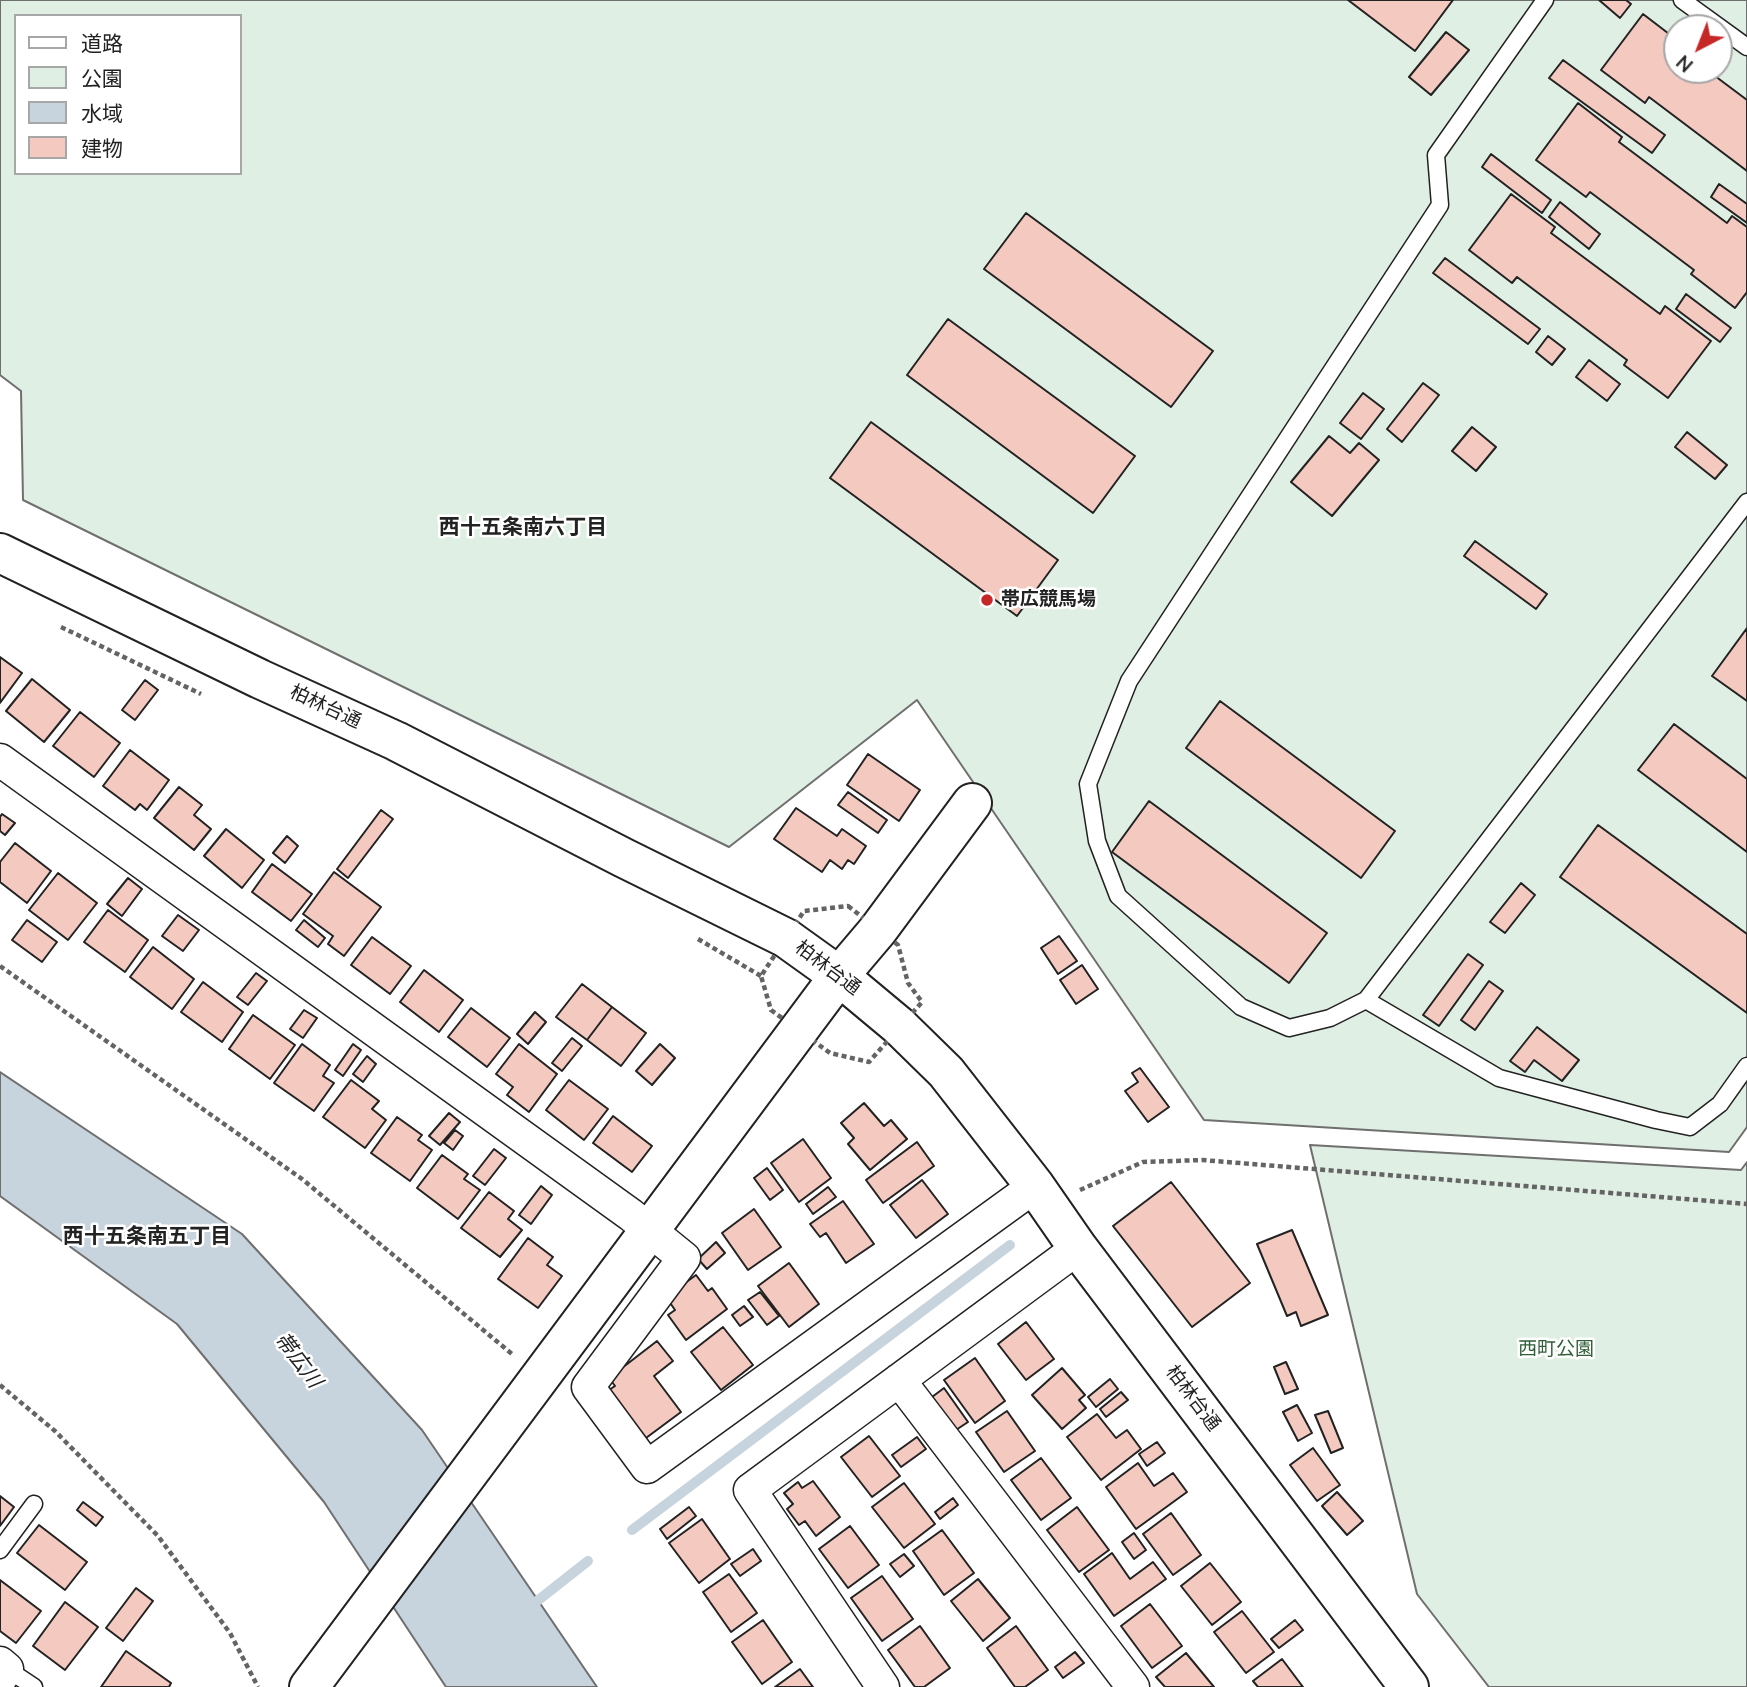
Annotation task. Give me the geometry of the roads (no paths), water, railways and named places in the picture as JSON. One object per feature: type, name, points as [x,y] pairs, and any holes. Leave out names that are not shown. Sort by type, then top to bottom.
[{"type":"street","name":"柏林台通","points":[[0,552],[260,679],[396,741],[636,865],[786,938],[839,976],[899,1026],[946,1072],[1035,1186],[1078,1248],[1409,1687]]},
{"type":"street","points":[[0,760],[650,1229],[684,1258],[588,1387],[647,1467],[1035,1186]]},
{"type":"street","points":[[309,1687],[839,976],[878,930],[972,803]]},
{"type":"street","points":[[883,1687],[750,1490],[1078,1248]]},
{"type":"street","points":[[899,1380],[1133,1687]]},
{"type":"lane","points":[[1545,0],[1436,156],[1440,205],[1129,681],[1088,784],[1097,841],[1118,896],[1241,1007],[1289,1028],[1330,1018],[1366,999],[1747,502]]},
{"type":"lane","points":[[1682,0],[1747,47]]},
{"type":"lane","points":[[1366,999],[1499,1078],[1690,1127],[1720,1104],[1747,1066]]},
{"type":"lane","points":[[0,1550],[34,1504]]},
{"type":"lane","points":[[3,1670],[34,1687]]},
{"type":"water","name":"帯広川","points":[[0,1072],[242,1234],[422,1430],[597,1687],[446,1687],[324,1502],[177,1324],[0,1196]]},
{"type":"waterway","points":[[632,1530],[1010,1245]]},
{"type":"waterway","points":[[527,1609],[588,1561]]},
{"type":"place","name":"帯広競馬場","points":[[987,600]]},
{"type":"district","name":"西十五条南六丁目","points":[[523,529]]},
{"type":"district","name":"西十五条南五丁目","points":[[147,1238]]},
{"type":"park label","name":"西町公園","points":[[1556,1350]]}]
